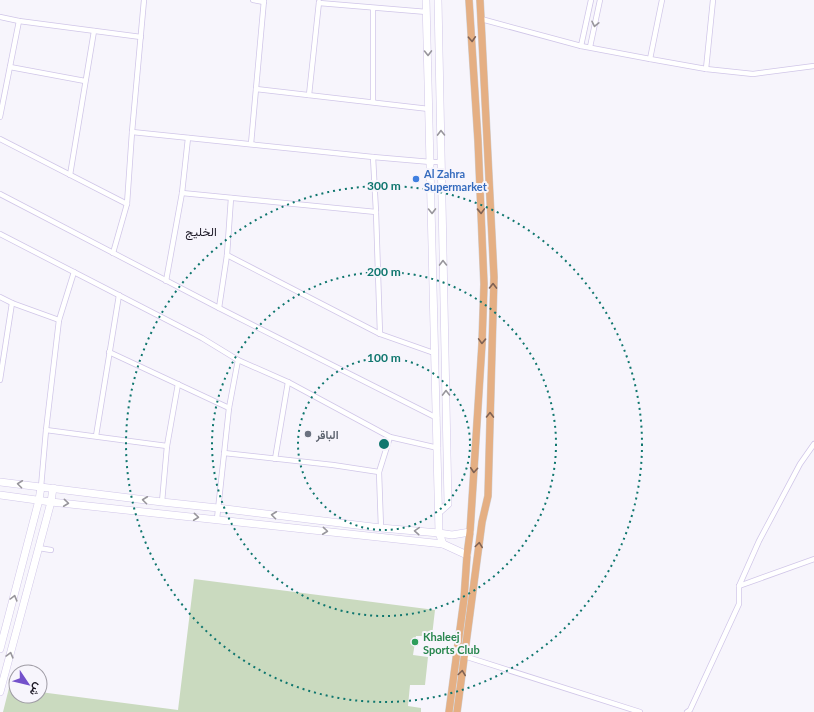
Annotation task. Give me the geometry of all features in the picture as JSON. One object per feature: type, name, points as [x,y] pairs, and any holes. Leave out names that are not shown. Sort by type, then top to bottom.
[{"type":"main road","points":[[449,712],[464,599],[470,532],[482,344],[484,284],[478,141],[469,0]]},
{"type":"main road","points":[[457,712],[482,522],[488,496],[494,276],[480,0]]},
{"type":"street","points":[[113,253],[127,204],[144,0]]},
{"type":"street","points":[[251,144],[264,1],[252,0]]},
{"type":"street","points":[[426,0],[439,533],[443,544]]},
{"type":"street","points":[[438,0],[448,504],[439,512]]},
{"type":"street","points":[[581,46],[591,0]]},
{"type":"street","points":[[590,47],[600,0]]},
{"type":"street","points":[[650,60],[662,0]]},
{"type":"street","points":[[706,69],[713,0]]},
{"type":"street","points":[[309,95],[319,1],[373,8],[427,12]]},
{"type":"street","points":[[373,8],[373,102]]},
{"type":"street","points":[[0,17],[19,21],[141,37]]},
{"type":"street","points":[[481,19],[581,46],[650,60],[706,69],[753,74],[814,66]]},
{"type":"street","points":[[0,116],[19,21]]},
{"type":"street","points":[[70,175],[94,31]]},
{"type":"street","points":[[10,67],[85,80]]},
{"type":"street","points":[[256,89],[429,109]]},
{"type":"street","points":[[132,132],[373,157],[441,162]]},
{"type":"street","points":[[166,281],[182,193],[188,138]]},
{"type":"street","points":[[0,139],[127,204]]},
{"type":"street","points":[[373,157],[380,334]]},
{"type":"street","points":[[182,193],[376,212]]},
{"type":"street","points":[[0,194],[166,281],[437,418]]},
{"type":"street","points":[[219,308],[227,255],[231,198]]},
{"type":"street","points":[[0,234],[202,338],[238,360],[288,382],[390,437],[438,448]]},
{"type":"street","points":[[227,255],[380,334],[434,353]]},
{"type":"street","points":[[0,649],[39,500],[59,320],[74,272]]},
{"type":"street","points":[[96,436],[119,295]]},
{"type":"street","points":[[0,297],[12,303],[59,320]]},
{"type":"street","points":[[0,380],[12,303]]},
{"type":"street","points":[[109,352],[229,408]]},
{"type":"street","points":[[217,519],[229,408],[238,360]]},
{"type":"street","points":[[276,459],[288,382]]},
{"type":"street","points":[[162,502],[167,446],[178,384]]},
{"type":"street","points":[[46,430],[167,446]]},
{"type":"street","points":[[381,528],[379,472],[390,437]]},
{"type":"street","points":[[687,712],[690,710],[739,604],[739,586],[759,541],[800,464],[814,444]]},
{"type":"street","points":[[224,454],[333,465],[379,472]]},
{"type":"street","points":[[0,482],[381,528],[452,535],[470,532]]},
{"type":"street","points":[[0,692],[51,502],[53,488]]},
{"type":"street","points":[[0,495],[51,502],[443,544],[467,555]]},
{"type":"street","points":[[39,548],[51,550]]},
{"type":"street","points":[[739,586],[814,559]]},
{"type":"street","points":[[464,656],[640,712]]},
{"type":"green space","points":[[194,579],[435,610],[432,636],[416,636],[413,655],[428,657],[425,685],[410,685],[408,706],[421,708],[421,712],[3,712],[8,692],[8,704],[48,704],[48,693],[178,710]]},
{"type":"place","name":"Al Zahra Supermarket","points":[[416,179]]},
{"type":"place","name":"الباقر","points":[[308,434]]},
{"type":"place","name":"Khaleej Sports Club","points":[[415,642]]},
{"type":"district","name":"الخليج","points":[[201,231]]}]
